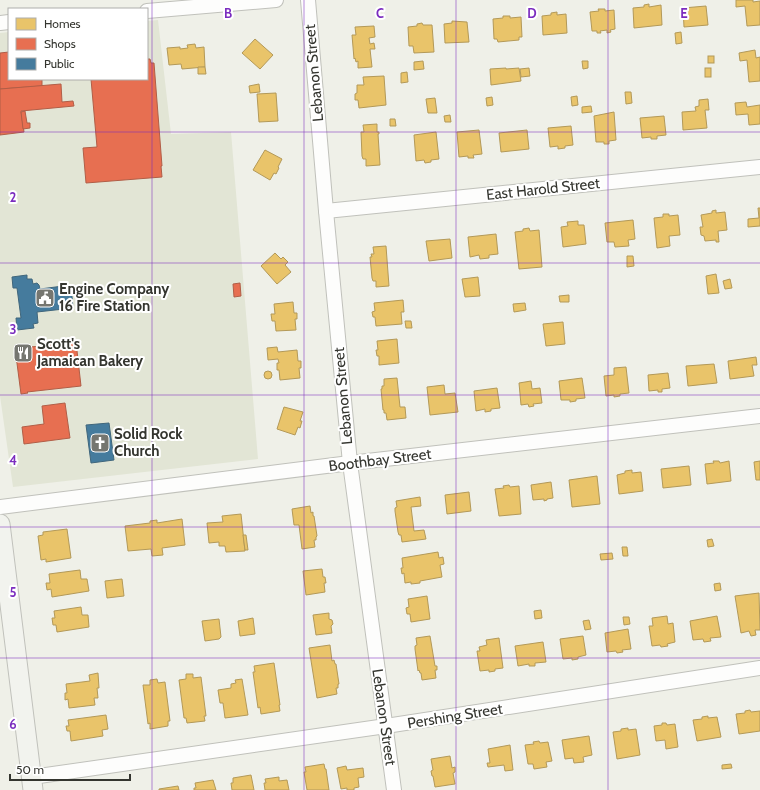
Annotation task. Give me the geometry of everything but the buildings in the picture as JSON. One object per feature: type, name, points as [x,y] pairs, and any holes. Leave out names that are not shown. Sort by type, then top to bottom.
[{"type":"main road","points":[[0,524],[33,784]]},
{"type":"street","points":[[148,11],[276,0]]},
{"type":"street","name":"Lebanon Street","points":[[308,0],[350,463],[394,790]]},
{"type":"street","name":"East Harold Street","points":[[326,211],[760,167]]},
{"type":"street","name":"Boothbay Street","points":[[0,507],[350,463],[760,416]]},
{"type":"street","name":"Pershing Street","points":[[33,784],[386,726],[760,668]]},
{"type":"shaded area","points":[[158,20],[171,134],[231,132],[258,459],[13,487],[0,396],[0,33],[8,32],[8,80],[148,80],[148,21]]},
{"type":"place","name":"Engine Company 16 Fire Station","points":[[45,298]]},
{"type":"place","name":"Scott's Jamaican Bakery","points":[[23,353]]},
{"type":"place","name":"Solid Rock Church","points":[[100,443]]}]
